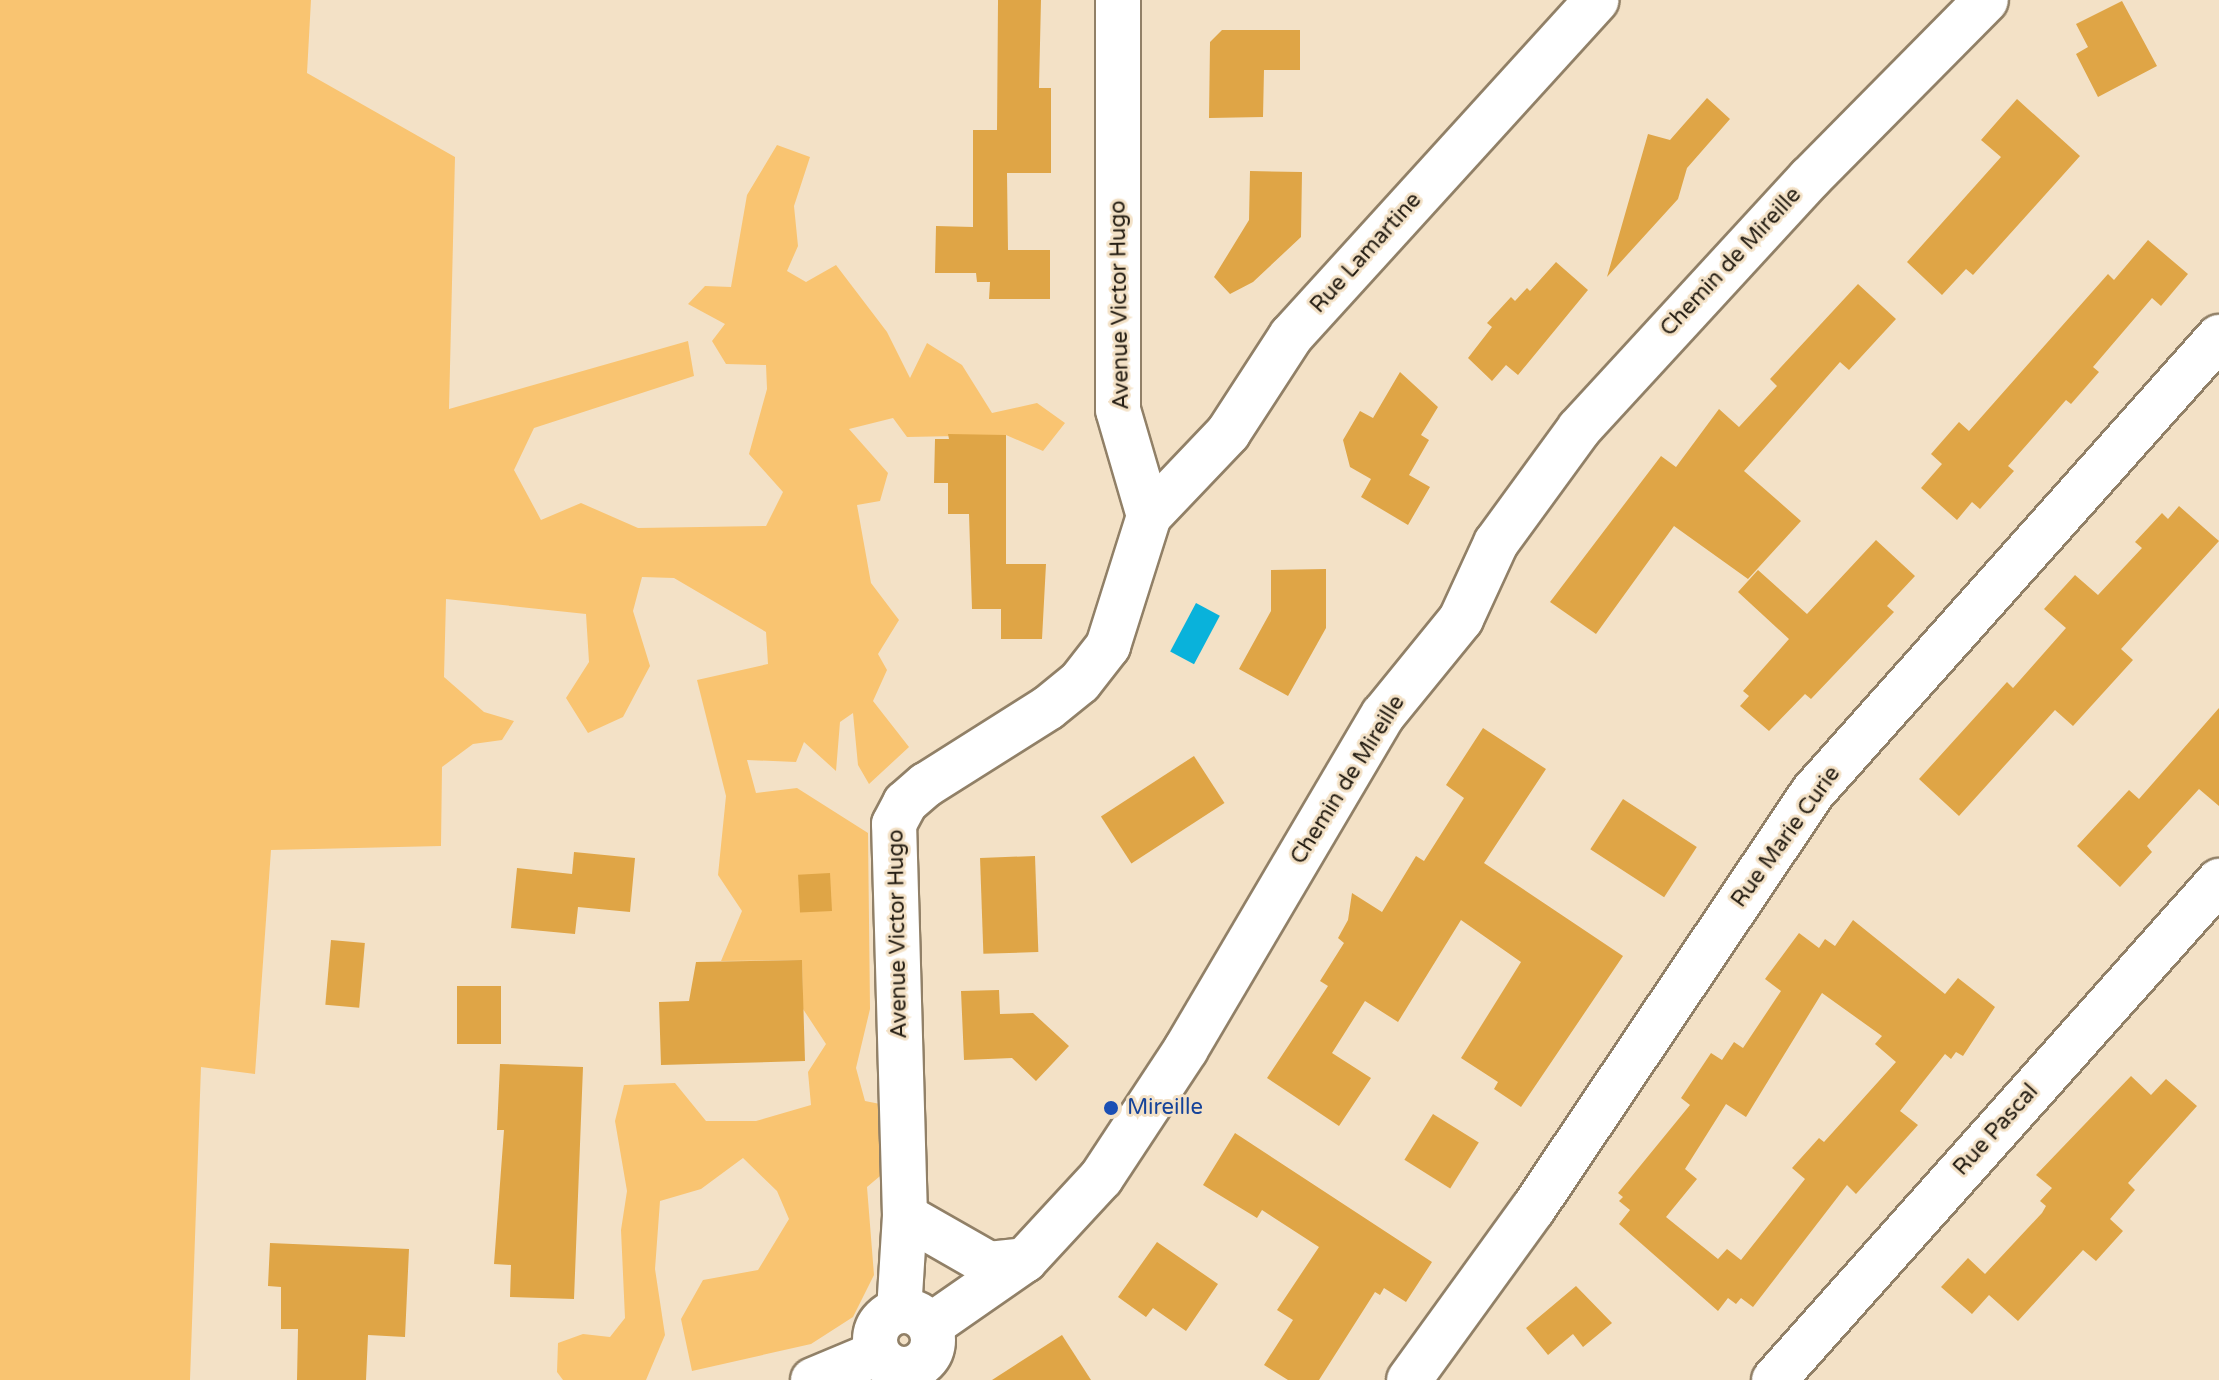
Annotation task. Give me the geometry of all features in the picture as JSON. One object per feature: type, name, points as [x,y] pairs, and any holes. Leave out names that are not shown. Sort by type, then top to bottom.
[{"type":"street","name":"Avenue Victor Hugo","points":[[914,1319],[905,1216],[894,824],[905,803],[926,785],[1048,708],[1080,682],[1108,646],[1149,516],[1118,410],[1118,0]]},
{"type":"street","name":"Rue Lamartine","points":[[1149,516],[1228,433],[1291,336],[1597,0]]},
{"type":"street","name":"Chemin de Mireille","points":[[914,1319],[1025,1260],[1066,1222],[1113,1161],[1194,1036],[1383,715],[1461,619],[1496,543],[1579,429],[1810,178],[1986,0]]},
{"type":"street","name":"Rue Marie Curie","points":[[1409,1380],[1533,1209],[1813,792],[2219,337]]},
{"type":"street","name":"Rue Pascal","points":[[1774,1380],[2219,881]]},
{"type":"street","points":[[905,1216],[989,1264],[1025,1260]]},
{"type":"street","points":[[813,1380],[899,1367],[878,1327],[914,1319]]},
{"type":"shaded area","points":[[0,0],[311,0],[307,73],[455,157],[449,409],[688,341],[694,376],[534,428],[514,470],[541,520],[581,503],[638,528],[766,526],[783,492],[749,454],[767,389],[766,365],[726,364],[712,341],[725,324],[688,304],[705,286],[731,287],[747,195],[777,145],[810,157],[794,206],[798,246],[787,271],[806,282],[836,265],[887,332],[910,378],[927,343],[962,365],[992,413],[1037,403],[1065,423],[1043,451],[1006,435],[907,437],[893,418],[849,429],[888,473],[880,501],[857,505],[871,583],[899,620],[878,654],[887,670],[873,701],[909,747],[869,784],[858,765],[853,713],[840,722],[836,771],[804,742],[796,762],[747,760],[756,793],[797,788],[868,833],[870,1009],[856,1068],[865,1101],[880,1104],[892,1166],[867,1187],[874,1275],[853,1317],[811,1344],[692,1371],[681,1319],[703,1280],[758,1270],[789,1219],[777,1191],[743,1158],[701,1189],[660,1201],[655,1269],[665,1335],[646,1380],[563,1380],[557,1372],[558,1343],[583,1334],[610,1337],[625,1318],[621,1230],[627,1191],[615,1121],[624,1085],[675,1083],[706,1121],[756,1121],[811,1105],[808,1072],[826,1044],[803,1009],[802,960],[721,961],[742,911],[718,875],[726,796],[697,680],[768,664],[766,632],[674,578],[642,577],[633,611],[650,666],[623,717],[588,733],[566,698],[589,662],[586,614],[446,599],[444,677],[484,712],[514,721],[502,740],[473,744],[442,767],[441,846],[271,850],[255,1074],[201,1067],[190,1380],[0,1380]]},
{"type":"water","points":[[1196,603],[1220,616],[1194,664],[1170,652]]},
{"type":"building","points":[[998,0],[1041,0],[1039,88],[1051,88],[1051,173],[1007,173],[1008,250],[1050,250],[1050,299],[989,299],[990,282],[977,282],[976,273],[935,273],[936,226],[973,227],[973,130],[997,130]]},
{"type":"building","points":[[2122,1],[2157,66],[2098,97],[2076,54],[2088,47],[2076,24]]},
{"type":"building","points":[[1222,30],[1300,30],[1300,70],[1264,70],[1263,117],[1209,118],[1210,42]]},
{"type":"building","points":[[1707,98],[1730,119],[1687,168],[1678,199],[1607,277],[1648,134],[1670,140]]},
{"type":"building","points":[[2017,99],[2080,156],[1973,275],[1966,269],[1942,295],[1907,262],[2001,157],[1981,140]]},
{"type":"building","points":[[1250,171],[1302,172],[1301,237],[1253,282],[1230,294],[1214,277],[1249,220]]},
{"type":"building","points":[[2148,240],[2188,274],[2161,306],[2152,298],[2093,367],[2099,372],[2071,404],[2066,400],[2008,466],[2014,471],[1980,509],[1972,502],[1957,520],[1921,488],[1942,464],[1931,454],[1959,422],[1969,431],[2108,274],[2114,280]]},
{"type":"building","points":[[1556,262],[1588,290],[1518,375],[1506,365],[1492,381],[1468,358],[1492,327],[1487,323],[1511,297],[1515,301],[1527,288],[1530,291]]},
{"type":"building","points":[[1858,284],[1896,319],[1849,370],[1840,362],[1744,471],[1801,521],[1748,579],[1674,526],[1596,634],[1550,602],[1661,456],[1676,467],[1719,409],[1739,427],[1777,386],[1770,379]]},
{"type":"building","points":[[1400,372],[1438,407],[1421,435],[1429,440],[1409,475],[1430,487],[1408,525],[1361,497],[1371,479],[1350,467],[1343,440],[1360,411],[1373,418]]},
{"type":"building","points":[[948,434],[1006,435],[1006,564],[1046,564],[1042,639],[1001,639],[1001,609],[972,609],[969,514],[948,514],[948,483],[934,483],[935,439],[949,439]]},
{"type":"building","points":[[2179,506],[2219,541],[2121,649],[2133,660],[2073,726],[2055,710],[1959,816],[1919,779],[2007,682],[2013,688],[2066,628],[2044,609],[2075,575],[2098,595],[2142,548],[2135,542],[2162,513],[2168,519]]},
{"type":"building","points":[[1876,540],[1915,576],[1887,606],[1894,612],[1811,699],[1805,694],[1769,731],[1740,706],[1749,696],[1743,691],[1789,639],[1738,592],[1758,570],[1807,614]]},
{"type":"building","points":[[1326,569],[1326,628],[1288,696],[1239,669],[1271,611],[1271,570]]},
{"type":"building","points":[[2219,708],[2219,806],[2199,789],[2147,846],[2152,852],[2120,887],[2077,846],[2129,790],[2139,799]]},
{"type":"building","points":[[1483,728],[1546,769],[1484,863],[1623,956],[1521,1107],[1494,1089],[1498,1082],[1461,1058],[1521,962],[1461,920],[1398,1022],[1365,1001],[1332,1053],[1371,1078],[1339,1126],[1267,1078],[1328,986],[1320,981],[1344,943],[1338,938],[1348,920],[1352,893],[1382,912],[1416,856],[1424,861],[1464,798],[1446,785]]},
{"type":"building","points":[[1194,756],[1224,803],[1131,863],[1101,816]]},
{"type":"building","points":[[1623,799],[1697,847],[1664,897],[1590,849]]},
{"type":"building","points":[[574,852],[635,858],[630,912],[578,907],[575,934],[511,928],[517,868],[572,874]]},
{"type":"building","points":[[1035,856],[1038,952],[983,954],[980,858]]},
{"type":"building","points":[[830,873],[832,911],[800,913],[798,875]]},
{"type":"building","points":[[1853,920],[1945,994],[1958,978],[1995,1007],[1963,1056],[1956,1052],[1951,1059],[1945,1054],[1900,1111],[1918,1125],[1856,1194],[1847,1185],[1753,1307],[1741,1298],[1736,1304],[1728,1298],[1718,1311],[1619,1224],[1630,1210],[1619,1201],[1623,1197],[1618,1193],[1690,1105],[1681,1098],[1711,1053],[1722,1060],[1734,1042],[1743,1048],[1781,991],[1765,979],[1799,933],[1819,948],[1825,939],[1835,946]],"holes":[[[1822,993],[1882,1036],[1875,1044],[1896,1062],[1824,1142],[1819,1138],[1792,1168],[1805,1179],[1741,1260],[1727,1249],[1718,1259],[1666,1217],[1697,1179],[1685,1169],[1726,1104],[1746,1117]]]},
{"type":"building","points":[[331,940],[365,943],[359,1008],[325,1005]]},
{"type":"building","points":[[802,960],[805,1061],[661,1065],[659,1002],[689,1001],[696,962]]},
{"type":"building","points":[[457,986],[501,986],[501,1044],[457,1044]]},
{"type":"building","points":[[999,990],[1000,1014],[1033,1013],[1069,1046],[1036,1081],[1012,1058],[964,1060],[961,991]]},
{"type":"building","points":[[500,1064],[583,1067],[574,1299],[510,1297],[511,1265],[494,1264],[504,1130],[497,1130]]},
{"type":"building","points":[[2131,1076],[2151,1095],[2166,1079],[2197,1106],[2128,1183],[2135,1190],[2110,1219],[2123,1231],[2096,1261],[2083,1250],[2018,1321],[1989,1295],[1972,1314],[1941,1287],[1968,1258],[1985,1274],[2042,1213],[2046,1206],[2040,1201],[2052,1188],[2036,1175]]},
{"type":"building","points":[[1433,1114],[1479,1143],[1450,1188],[1404,1160]]},
{"type":"building","points":[[1235,1133],[1432,1262],[1406,1302],[1384,1288],[1380,1295],[1375,1292],[1319,1380],[1288,1380],[1264,1365],[1293,1320],[1277,1310],[1319,1247],[1262,1210],[1257,1218],[1203,1185]]},
{"type":"building","points":[[1157,1242],[1218,1284],[1186,1331],[1153,1308],[1146,1317],[1118,1297]]},
{"type":"building","points":[[270,1243],[409,1249],[405,1337],[368,1335],[366,1380],[297,1380],[298,1329],[281,1329],[281,1287],[268,1286]]},
{"type":"building","points":[[1576,1286],[1612,1323],[1583,1347],[1573,1334],[1548,1355],[1526,1328]]},
{"type":"building","points":[[1062,1335],[1091,1380],[992,1380]]},
{"type":"place","name":"Mireille","points":[[1111,1108]]}]
